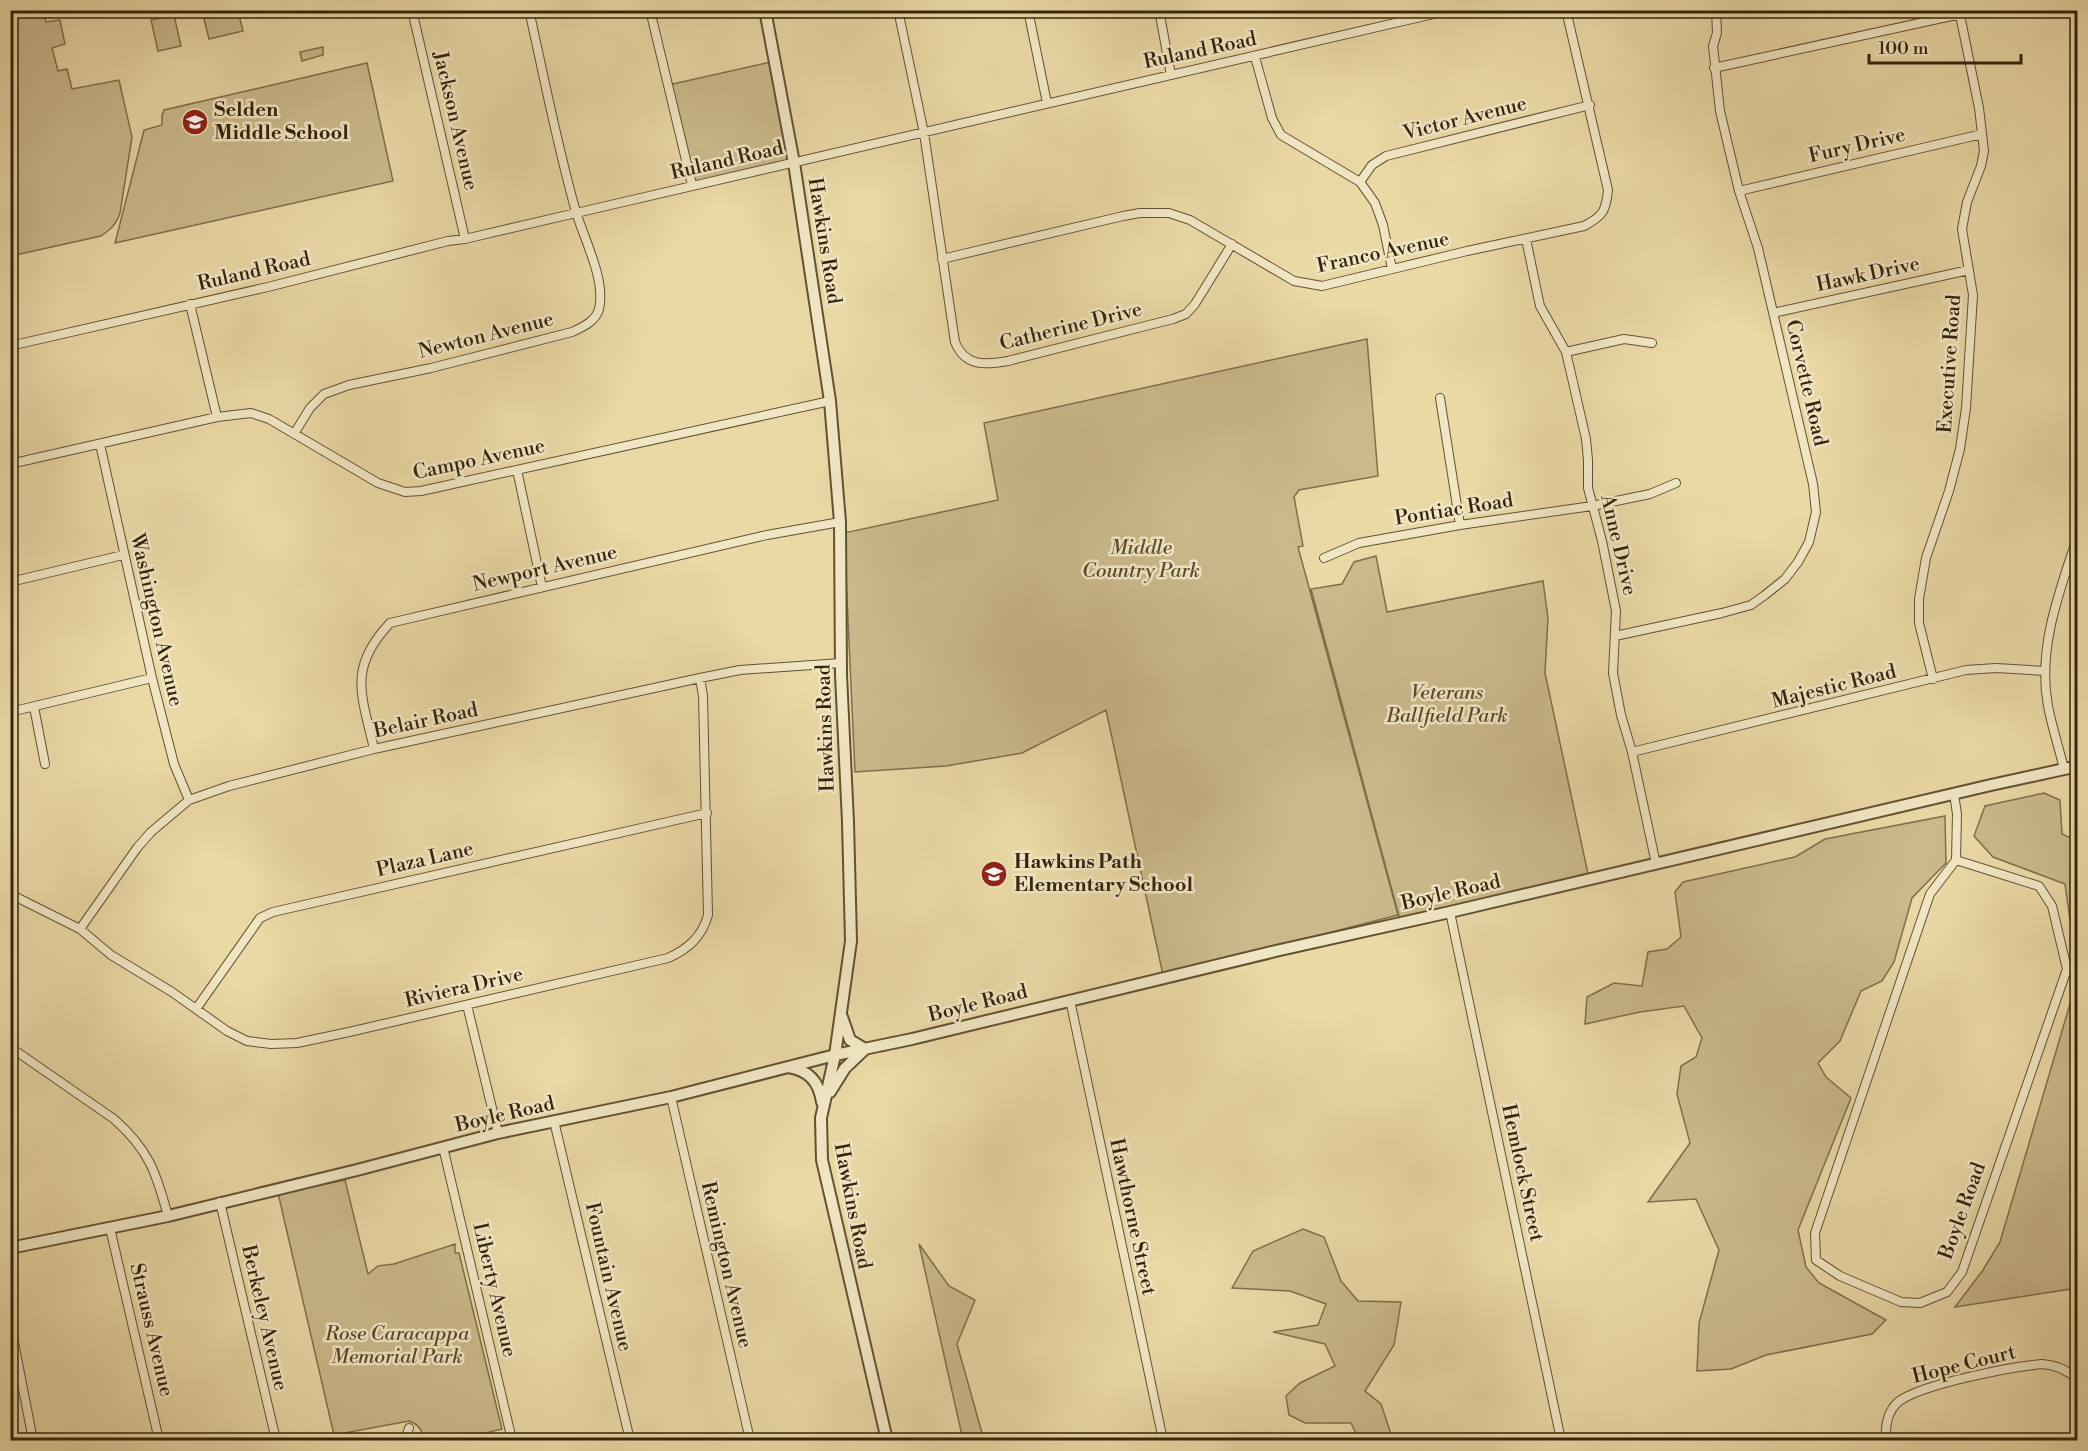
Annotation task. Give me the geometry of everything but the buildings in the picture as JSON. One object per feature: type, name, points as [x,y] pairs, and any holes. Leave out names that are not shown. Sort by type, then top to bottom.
[{"type":"street","name":"Jackson Avenue","points":[[412,10],[465,238]]},
{"type":"street","name":"Newton Avenue","points":[[294,434],[310,408],[324,394],[349,385],[431,368],[572,332],[588,324],[599,311],[601,295],[586,238],[576,213],[529,10]]},
{"type":"street","points":[[650,10],[692,185]]},
{"type":"street","name":"Hawkins Road","points":[[765,10],[794,163],[830,401],[840,522],[841,663],[850,941],[835,1055],[823,1105],[820,1137],[822,1161],[887,1440]]},
{"type":"street","name":"Catherine Drive","points":[[898,10],[924,133],[955,342],[958,351],[975,363],[991,364],[1155,324],[1186,314],[1195,304],[1232,244]]},
{"type":"street","points":[[1028,10],[1047,103]]},
{"type":"street","points":[[1159,10],[1171,75]]},
{"type":"street","name":"Ruland Road","points":[[10,346],[268,287],[448,241],[1255,57],[1451,10]]},
{"type":"street","name":"Franco Avenue","points":[[942,259],[1023,238],[1140,213],[1169,213],[1190,220],[1294,281],[1322,286],[1392,268],[1584,226],[1600,218],[1606,205],[1608,190],[1566,10]]},
{"type":"street","name":"Corvette Road","points":[[1615,636],[1751,605],[1785,579],[1798,562],[1809,542],[1816,512],[1813,484],[1758,248],[1739,191],[1720,111],[1713,46],[1717,33],[1716,10]]},
{"type":"street","points":[[1714,68],[1979,10]]},
{"type":"street","name":"Executive Road","points":[[1933,679],[1919,623],[1919,599],[1926,558],[1949,490],[1960,449],[1965,418],[1973,295],[1962,229],[1968,202],[1982,166],[1984,151],[1979,108],[1960,15]]},
{"type":"street","points":[[1255,57],[1272,118],[1281,135],[1360,182],[1375,203],[1383,225],[1392,268]]},
{"type":"street","name":"Victor Avenue","points":[[1360,182],[1372,165],[1386,156],[1590,105]]},
{"type":"street","name":"Fury Drive","points":[[1739,191],[1982,134]]},
{"type":"street","name":"Anne Drive","points":[[1526,239],[1540,306],[1566,352],[1586,439],[1588,488],[1614,598],[1613,673],[1656,864]]},
{"type":"street","name":"Hawk Drive","points":[[1773,313],[1969,270]]},
{"type":"street","points":[[190,304],[217,417]]},
{"type":"street","points":[[1566,352],[1624,339],[1652,343]]},
{"type":"street","points":[[1440,398],[1460,525]]},
{"type":"street","name":"Campo Avenue","points":[[10,464],[217,417],[251,413],[269,419],[378,483],[405,492],[421,491],[830,401]]},
{"type":"street","name":"Washington Avenue","points":[[100,444],[152,678],[174,764],[189,800]]},
{"type":"street","points":[[517,470],[542,587]]},
{"type":"street","name":"Pontiac Road","points":[[1324,558],[1359,543],[1460,525],[1592,506],[1650,494],[1676,483]]},
{"type":"street","name":"Newport Avenue","points":[[374,749],[362,692],[362,667],[369,650],[390,623],[767,535],[840,522]]},
{"type":"street","points":[[2064,769],[2048,705],[2045,671],[2048,636],[2078,535]]},
{"type":"street","points":[[10,582],[123,555]]},
{"type":"street","name":"Belair Road","points":[[80,929],[137,848],[151,832],[189,800],[230,786],[374,749],[700,678],[740,670],[841,663]]},
{"type":"street","name":"Majestic Road","points":[[1632,752],[1976,670],[1996,668],[2045,671]]},
{"type":"street","points":[[10,712],[152,678]]},
{"type":"street","name":"Riviera Drive","points":[[10,894],[80,929],[111,955],[237,1036],[247,1041],[271,1044],[297,1043],[668,958],[692,945],[705,926],[708,915],[707,813],[703,696],[700,678]]},
{"type":"street","points":[[34,707],[45,764]]},
{"type":"street","name":"Boyle Road","points":[[10,1248],[168,1216],[498,1133],[671,1097],[835,1055],[1280,950],[2078,766]]},
{"type":"street","points":[[1954,794],[1957,814],[1956,860]]},
{"type":"street","name":"Plaza Lane","points":[[196,1009],[260,918],[273,912],[707,813]]},
{"type":"street","name":"Boyle Road","points":[[1956,860],[2039,886],[2052,906],[2067,969],[1962,1272],[1947,1292],[1920,1303],[1902,1302],[1840,1276],[1816,1260],[1815,1233],[1930,894],[1956,860]]},
{"type":"street","name":"Hemlock Street","points":[[1450,912],[1561,1440]]},
{"type":"street","name":"Hawthorne Street","points":[[1070,1000],[1163,1440]]},
{"type":"street","points":[[467,1005],[498,1133]]},
{"type":"street","points":[[823,1105],[845,1068],[866,1049],[850,1040],[841,1011]]},
{"type":"street","points":[[10,1047],[114,1119],[130,1133],[146,1154],[157,1177],[168,1216]]},
{"type":"street","points":[[788,1067],[808,1074],[816,1082],[823,1105]]},
{"type":"street","name":"Remington Avenue","points":[[671,1097],[750,1440]]},
{"type":"street","name":"Fountain Avenue","points":[[554,1121],[630,1440]]},
{"type":"street","name":"Liberty Avenue","points":[[443,1148],[512,1440]]},
{"type":"street","name":"Berkeley Avenue","points":[[220,1202],[276,1440]]},
{"type":"street","name":"Strauss Avenue","points":[[110,1228],[159,1440]]},
{"type":"street","points":[[10,1322],[33,1440]]},
{"type":"street","name":"Hope Court","points":[[1886,1440],[1885,1428],[1891,1410],[1897,1403],[1913,1393],[1969,1378],[2042,1364],[2052,1364],[2078,1380]]},
{"type":"street","points":[[405,1440],[409,1428]]},
{"type":"green space","points":[[10,11],[43,11],[46,22],[60,20],[65,44],[52,48],[58,71],[67,69],[72,89],[119,80],[132,137],[120,213],[110,229],[101,236],[11,256]]},
{"type":"green space","points":[[202,11],[238,11],[243,31],[209,39]]},
{"type":"green space","points":[[174,15],[181,46],[158,51],[151,20]]},
{"type":"green space","points":[[323,47],[323,55],[302,61],[300,52]]},
{"type":"green space","points":[[775,61],[794,163],[692,185],[668,85]]},
{"type":"green space","points":[[367,63],[393,181],[115,243],[144,130],[162,125],[164,110]]},
{"type":"green space","name":"Middle Country Park","points":[[1367,339],[1378,476],[1299,490],[1294,497],[1303,546],[1298,547],[1398,915],[1163,975],[1106,710],[1022,753],[946,766],[855,772],[844,533],[998,500],[984,423]]},
{"type":"green space","name":"Veterans Ballfield Park","points":[[1376,556],[1387,612],[1543,581],[1548,618],[1545,673],[1588,874],[1400,920],[1311,589],[1342,584],[1354,562]]},
{"type":"green space","points":[[2044,793],[2060,800],[2062,834],[2077,841],[2077,970],[2065,884],[1993,857],[1974,836],[1985,806]]},
{"type":"green space","points":[[1945,816],[1946,863],[1912,898],[1894,962],[1882,981],[1861,991],[1840,1041],[1818,1063],[1826,1077],[1851,1098],[1798,1230],[1806,1267],[1819,1283],[1886,1320],[1872,1334],[1766,1355],[1731,1369],[1697,1371],[1699,1323],[1719,1250],[1696,1199],[1648,1202],[1690,1143],[1677,1094],[1681,1066],[1696,1057],[1702,1038],[1684,1006],[1640,1012],[1585,1024],[1587,997],[1614,983],[1642,986],[1648,952],[1667,949],[1681,937],[1675,892],[1683,882],[1795,857],[1825,839]]},
{"type":"green space","points":[[2077,980],[2077,1288],[1955,1307],[1983,1270],[2000,1242]]},
{"type":"green space","name":"Rose Caracappa Memorial Park","points":[[345,1180],[368,1274],[378,1266],[394,1264],[455,1244],[455,1253],[459,1253],[502,1429],[457,1440],[425,1440],[420,1428],[409,1421],[334,1435],[278,1193]]},
{"type":"green space","points":[[1303,1229],[1324,1237],[1341,1281],[1358,1301],[1401,1302],[1394,1345],[1365,1391],[1381,1404],[1393,1440],[1359,1440],[1351,1423],[1305,1423],[1289,1415],[1286,1396],[1300,1383],[1335,1366],[1325,1344],[1273,1332],[1318,1325],[1326,1304],[1290,1291],[1232,1288],[1253,1251]]},
{"type":"green space","points":[[919,1244],[949,1286],[975,1300],[957,1344],[984,1440],[963,1440]]},
{"type":"place","name":"Selden Middle School","points":[[195,122]]},
{"type":"place","name":"Hawkins Path Elementary School","points":[[994,874]]}]
